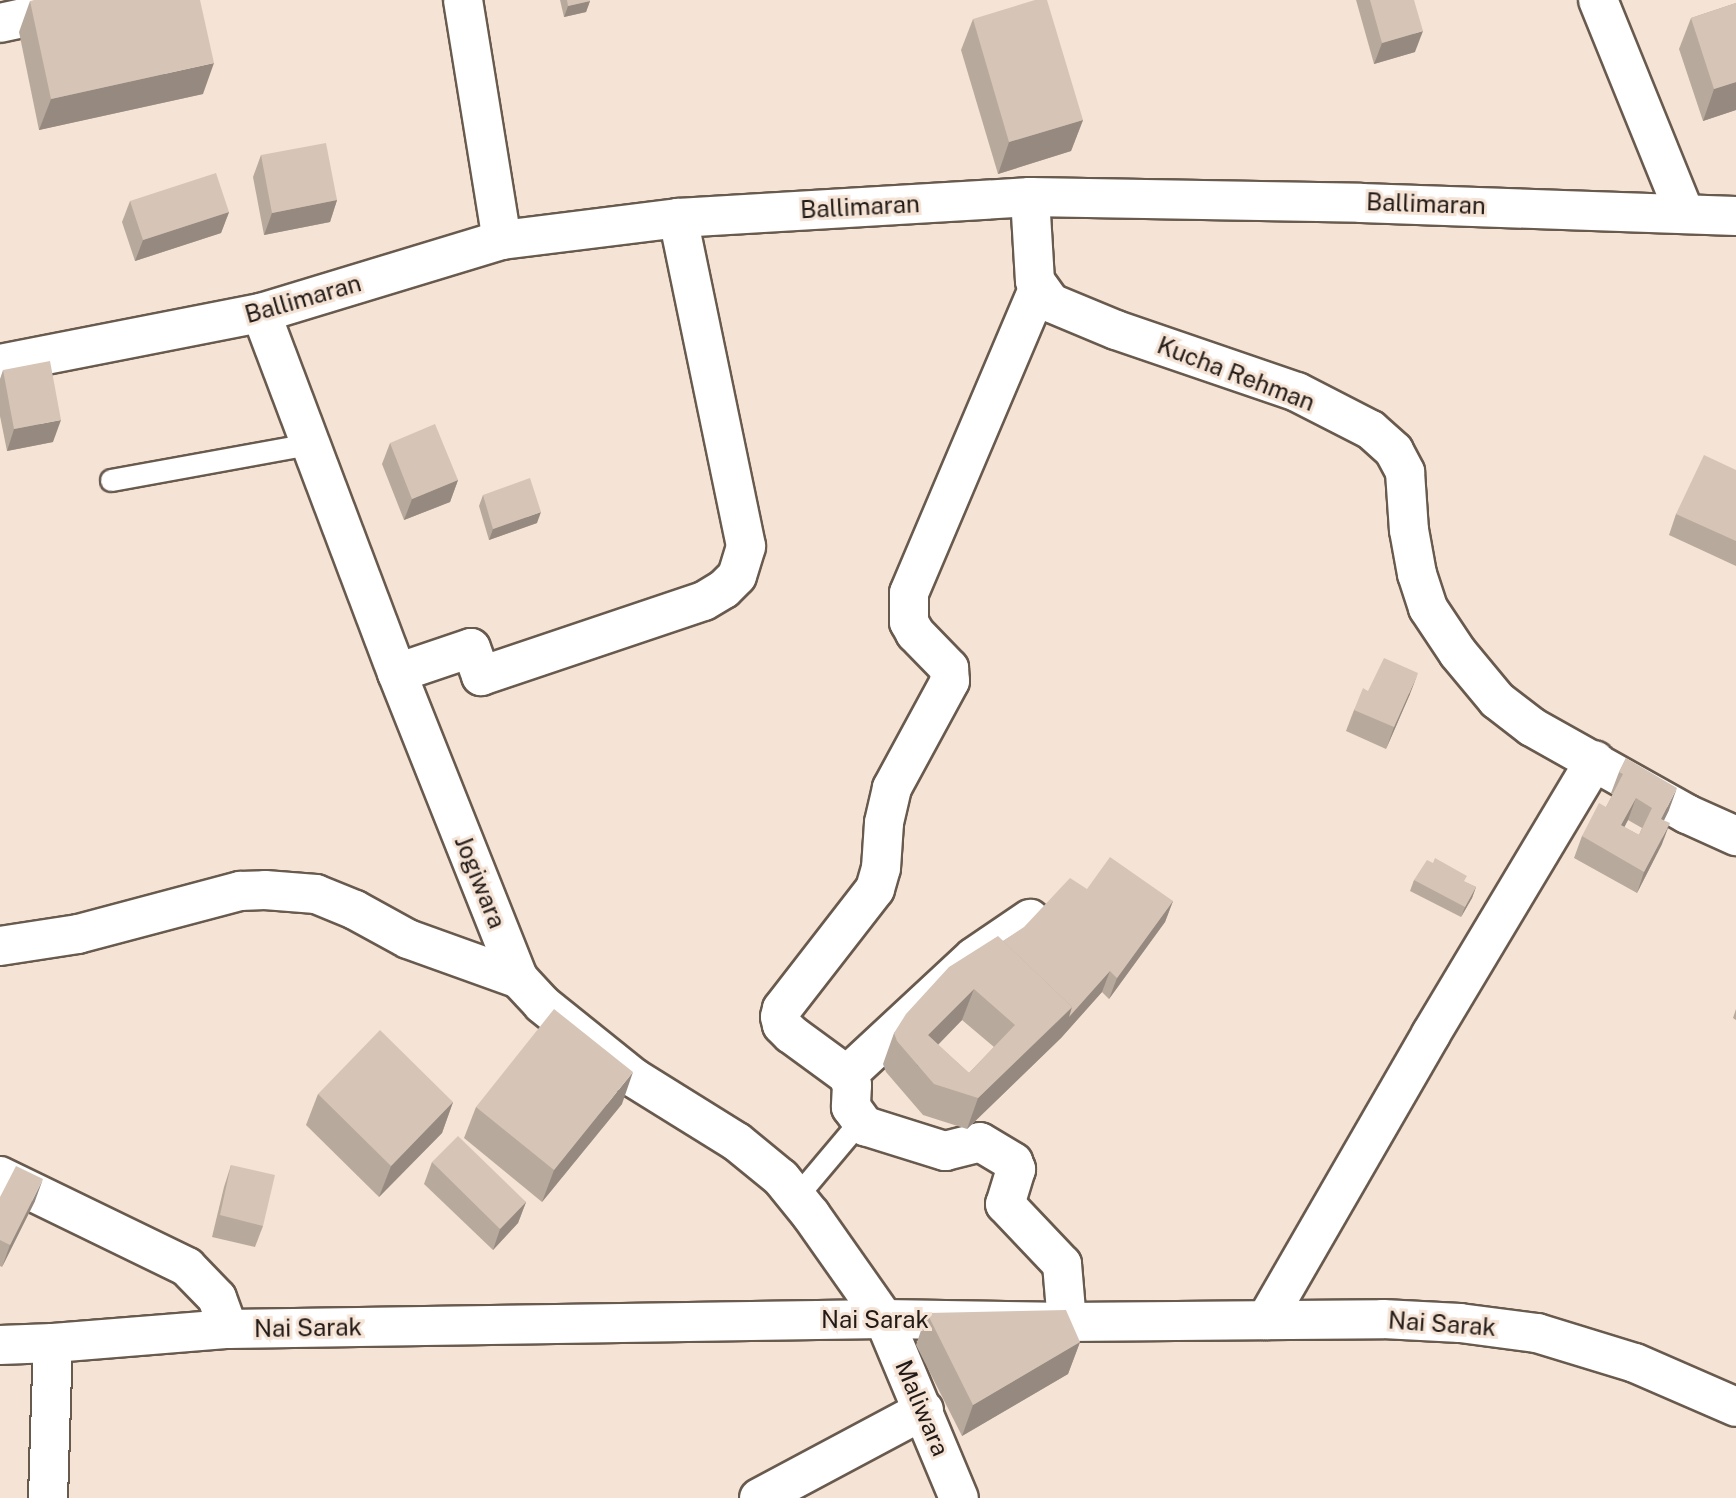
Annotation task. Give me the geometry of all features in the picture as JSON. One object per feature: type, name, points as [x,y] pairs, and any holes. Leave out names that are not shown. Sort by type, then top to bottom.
[{"type":"street","points":[[0,23],[106,0]]},
{"type":"street","points":[[463,0],[502,240]]},
{"type":"street","points":[[1598,0],[1684,212]]},
{"type":"street","points":[[1030,197],[1034,270],[1038,289],[909,593],[906,609],[915,633],[949,668],[950,681],[892,788],[884,823],[881,867],[875,889],[782,1009],[782,1025],[847,1075],[852,1085],[851,1107],[860,1121],[875,1131],[945,1151],[979,1142],[988,1144],[1013,1162],[1016,1169],[1005,1204],[1062,1264],[1067,1322]]},
{"type":"street","name":"Ballimaran","points":[[0,364],[261,313],[502,240],[678,218],[1030,197],[1684,212],[1736,216]]},
{"type":"street","points":[[397,673],[471,648],[481,676],[704,601],[724,589],[737,576],[746,546],[678,218]]},
{"type":"street","name":"Kucha Rehman","points":[[1038,289],[1051,303],[1063,309],[1297,392],[1371,430],[1394,451],[1405,472],[1417,574],[1427,608],[1458,653],[1497,701],[1532,727],[1687,814],[1736,836]]},
{"type":"street","name":"Jogiwara","points":[[261,313],[397,673],[519,979],[542,1004],[634,1078],[737,1142],[781,1178],[884,1319]]},
{"type":"street","points":[[1266,1320],[1438,1022],[1595,760]]},
{"type":"street","points":[[0,946],[78,934],[240,891],[265,890],[316,894],[355,910],[408,939],[519,979]]},
{"type":"street","points":[[847,1075],[974,957],[1030,919]]},
{"type":"street","points":[[0,1176],[187,1267],[217,1298],[228,1329]]},
{"type":"street","name":"Nai Sarak","points":[[0,1345],[228,1329],[884,1319],[1067,1322],[1396,1320],[1460,1323],[1537,1332],[1635,1363],[1736,1407]]},
{"type":"street","name":"Maliwara","points":[[884,1319],[959,1498]]},
{"type":"street","points":[[48,1498],[53,1343]]},
{"type":"street","points":[[759,1498],[924,1410]]},
{"type":"lane","points":[[111,480],[310,444]]},
{"type":"lane","points":[[796,1196],[860,1121]]},
{"type":"building","points":[[200,0],[214,63],[51,99],[30,1]]},
{"type":"building","points":[[567,0],[590,0],[590,1],[568,6]]},
{"type":"building","points":[[1035,0],[1047,0],[1083,120],[1009,142],[973,19]]},
{"type":"building","points":[[1370,0],[1414,0],[1423,31],[1382,43]]},
{"type":"building","points":[[1736,3],[1736,82],[1714,89],[1691,18]]},
{"type":"building","points":[[326,143],[337,200],[272,213],[261,155]]},
{"type":"building","points":[[216,173],[229,212],[143,240],[130,201]]},
{"type":"building","points":[[50,361],[61,420],[14,429],[3,370]]},
{"type":"building","points":[[435,424],[458,480],[412,499],[390,443]]},
{"type":"building","points":[[1704,455],[1736,470],[1736,541],[1676,514]]},
{"type":"building","points":[[530,478],[541,512],[493,529],[483,495]]},
{"type":"building","points":[[1384,658],[1418,673],[1394,727],[1354,710],[1363,688],[1368,691]]},
{"type":"building","points":[[1626,758],[1677,788],[1661,819],[1670,823],[1644,872],[1582,836],[1599,803],[1606,807],[1623,774],[1619,772]],"holes":[[[1636,798],[1652,808],[1639,835],[1621,825]]]},
{"type":"building","points":[[1110,857],[1173,901],[1117,978],[1110,971],[1069,1017],[1072,1007],[1003,941],[1024,927],[1070,878],[1087,889]]},
{"type":"building","points":[[1435,858],[1467,876],[1464,881],[1476,887],[1465,907],[1414,880],[1427,860],[1433,863]]},
{"type":"building","points":[[998,936],[1072,1007],[978,1098],[934,1084],[897,1041],[894,1033],[906,1014],[949,967]],"holes":[[[974,989],[1015,1025],[969,1073],[928,1035]]]},
{"type":"building","points":[[554,1009],[633,1072],[554,1170],[476,1107]]},
{"type":"building","points":[[380,1030],[453,1102],[391,1166],[318,1094]]},
{"type":"building","points":[[458,1136],[526,1202],[500,1229],[432,1162]]},
{"type":"building","points":[[231,1165],[275,1175],[263,1226],[220,1215]]},
{"type":"building","points":[[16,1166],[43,1179],[10,1245],[0,1240],[0,1197]]},
{"type":"building","points":[[1066,1310],[1080,1342],[973,1405],[927,1313]]}]
